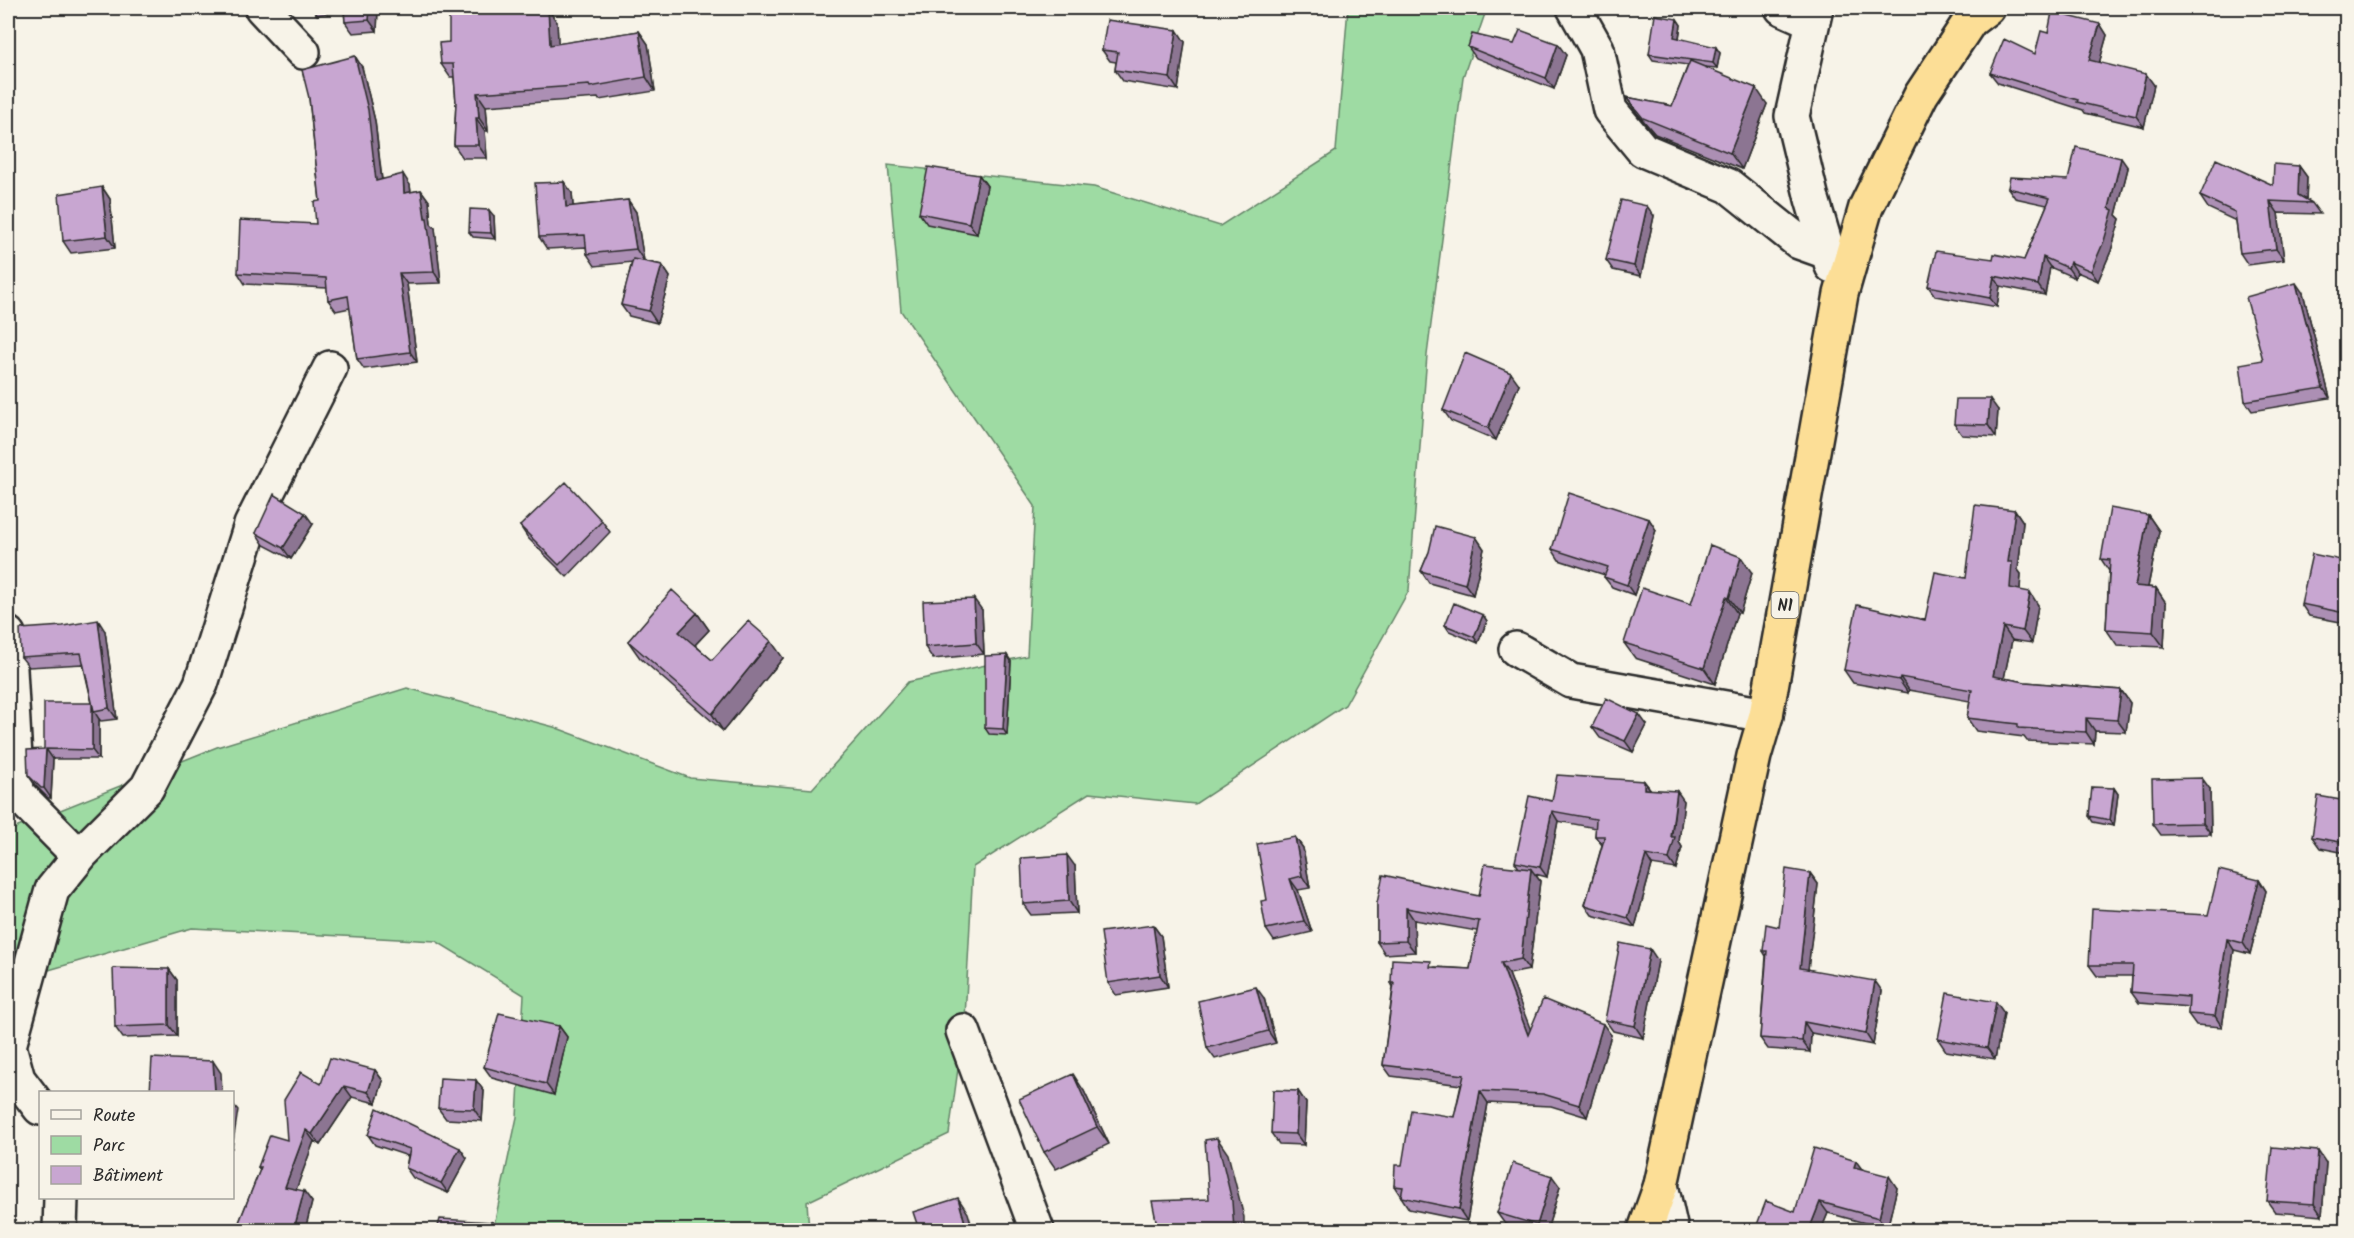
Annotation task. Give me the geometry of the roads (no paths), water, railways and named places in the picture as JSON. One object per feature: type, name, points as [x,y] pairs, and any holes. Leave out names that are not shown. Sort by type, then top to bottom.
[{"type":"highway","name":"N1","points":[[1645,1230],[1661,1185],[1754,756],[1766,715],[1841,294],[1866,207],[1921,95],[1970,21],[1987,8]]},
{"type":"street","points":[[261,8],[303,52]]},
{"type":"street","points":[[1574,8],[1597,49],[1610,110],[1643,150],[1729,186],[1799,242],[1827,252]]},
{"type":"street","points":[[1782,8],[1813,14],[1792,116],[1827,252],[1841,294]]},
{"type":"street","points":[[39,1107],[18,1079],[9,1046],[52,890],[79,856],[147,788],[201,684],[251,525],[330,368]]},
{"type":"street","points":[[8,634],[12,789],[79,856]]},
{"type":"street","points":[[1516,650],[1571,681],[1766,715]]},
{"type":"street","points":[[963,1032],[1037,1230]]},
{"type":"street","points":[[1661,1185],[1671,1230]]},
{"type":"street","points":[[60,1230],[61,1199]]}]
